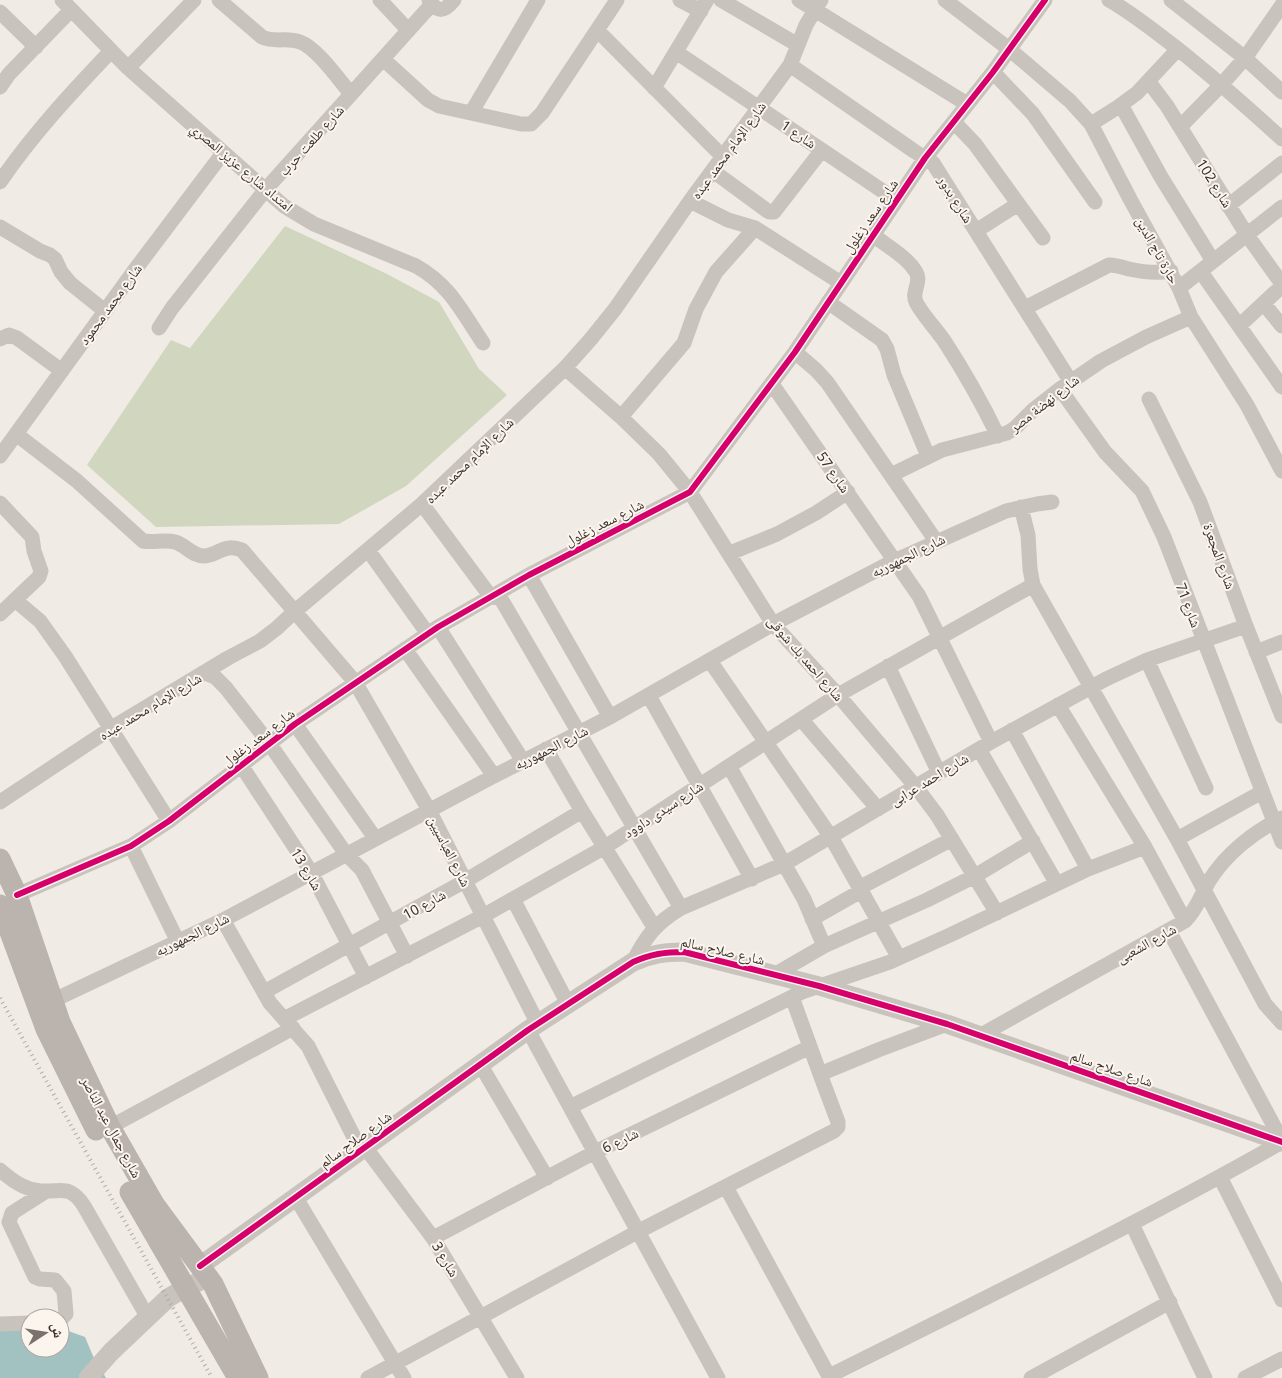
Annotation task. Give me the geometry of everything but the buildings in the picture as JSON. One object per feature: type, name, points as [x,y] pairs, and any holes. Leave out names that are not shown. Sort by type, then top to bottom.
[{"type":"main road","name":"شارع جمال عبد الناصر","points":[[0,859],[8,900],[37,1008],[57,1052],[97,1134],[238,1378]]},
{"type":"main road","name":"شارع جمال عبد الناصر","points":[[8,900],[70,1044],[110,1126],[154,1204],[209,1278],[258,1378]]},
{"type":"street","points":[[128,68],[194,0]]},
{"type":"street","points":[[219,0],[262,37],[270,41],[290,40],[311,47],[351,94]]},
{"type":"street","points":[[380,0],[408,30]]},
{"type":"street","points":[[430,2],[434,7],[443,9],[447,8],[454,0]]},
{"type":"street","points":[[471,113],[538,0]]},
{"type":"street","points":[[383,59],[428,100],[439,106],[527,124],[534,122],[542,113],[617,0]]},
{"type":"street","points":[[654,88],[704,5],[680,0]]},
{"type":"street","points":[[721,0],[798,45]]},
{"type":"street","points":[[799,0],[818,4],[967,104]]},
{"type":"street","name":"حارة تاج الدين","points":[[944,0],[1009,49],[1070,101],[1092,124],[1130,199],[1171,272],[1191,318],[1247,405],[1282,471]]},
{"type":"street","name":"شارع سعد زغلول","points":[[8,900],[132,846],[169,821],[295,724],[433,631],[529,575],[690,492],[795,352],[925,158],[993,72],[1045,0]]},
{"type":"street","points":[[1109,0],[1127,4],[1178,49],[1222,84],[1282,139]]},
{"type":"street","points":[[1171,0],[1245,58],[1282,92]]},
{"type":"street","name":"شارع طلعت حرب","points":[[159,328],[172,308],[266,189],[383,59],[430,2]]},
{"type":"street","name":"شارع الإمام محمد عبده","points":[[0,802],[110,729],[228,658],[260,641],[277,628],[422,504],[565,368],[615,309],[690,201],[790,66],[806,24],[818,4]]},
{"type":"street","points":[[0,87],[4,70],[36,47],[67,5]]},
{"type":"street","name":"امتداد شارع عزيز المصري","points":[[67,5],[128,68],[284,206],[314,224],[416,266],[430,274],[452,296],[483,343]]},
{"type":"street","points":[[1180,127],[1245,58],[1282,6]]},
{"type":"street","points":[[0,12],[36,47]]},
{"type":"street","points":[[597,30],[724,157]]},
{"type":"street","points":[[1092,124],[1121,105],[1149,82],[1178,49]]},
{"type":"street","points":[[0,182],[29,142],[111,51]]},
{"type":"street","name":"شارع 1","points":[[676,52],[896,200]]},
{"type":"street","name":"شارع بدور","points":[[790,66],[936,167],[1025,308],[1066,386]]},
{"type":"street","points":[[993,72],[1033,114],[1095,202]]},
{"type":"street","name":"شارع 102","points":[[1149,82],[1180,127],[1246,235],[1282,285]]},
{"type":"street","points":[[1121,105],[1161,177],[1213,261]]},
{"type":"street","points":[[954,122],[976,144],[1042,238]]},
{"type":"street","points":[[713,171],[769,212],[774,212],[822,150]]},
{"type":"street","name":"شارع محمد محمود","points":[[0,456],[222,153]]},
{"type":"street","points":[[1228,206],[1282,163]]},
{"type":"street","points":[[690,201],[728,220],[755,228],[841,283]]},
{"type":"street","points":[[976,231],[1018,204]]},
{"type":"street","points":[[1179,288],[1282,207]]},
{"type":"street","points":[[0,227],[50,255],[55,259],[65,278],[105,311]]},
{"type":"street","points":[[621,417],[684,343],[696,309],[716,272],[755,228]]},
{"type":"street","points":[[873,235],[907,261],[917,274],[918,278],[914,294],[915,301],[936,328],[966,375],[998,436]]},
{"type":"street","points":[[1025,308],[1109,265],[1153,273],[1171,272]]},
{"type":"street","points":[[1200,272],[1282,387]]},
{"type":"street","points":[[1239,326],[1282,285]]},
{"type":"street","points":[[828,302],[882,340],[887,349],[894,375],[928,456]]},
{"type":"street","points":[[1264,304],[1282,326]]},
{"type":"street","name":"شارع نهضة مصر","points":[[891,475],[928,456],[958,445],[998,436],[1015,428],[1032,411],[1101,361],[1124,348],[1191,318]]},
{"type":"street","points":[[0,339],[9,335],[17,338],[62,370]]},
{"type":"street","points":[[795,352],[827,382],[936,541]]},
{"type":"street","name":"شارع احمد بك شوقى","points":[[565,368],[621,417],[659,454],[690,492],[774,624],[838,695],[916,787],[937,815],[997,913]]},
{"type":"street","name":"شارع 57","points":[[772,384],[896,560],[919,596],[940,636],[985,746],[1057,884]]},
{"type":"street","name":"شارع 71","points":[[1066,386],[1105,452],[1142,491],[1164,537],[1262,792],[1278,820],[1282,842]]},
{"type":"street","name":"شارع المجعرة","points":[[1150,399],[1200,502],[1282,716]]},
{"type":"street","name":"شارع العباسيين","points":[[16,434],[77,481],[143,541],[176,542],[196,555],[202,556],[229,547],[242,550],[355,682],[429,810],[483,916],[570,1107],[718,1378]]},
{"type":"street","points":[[730,553],[777,534],[848,492]]},
{"type":"street","name":"شارع الجمهوريه","points":[[52,1001],[223,920],[375,838],[610,717],[774,624],[896,560],[991,517],[1022,507],[1052,502]]},
{"type":"street","points":[[0,503],[32,537],[34,552],[41,566],[39,578],[0,614]]},
{"type":"street","points":[[422,504],[491,597],[500,598],[504,604],[681,908]]},
{"type":"street","points":[[1022,507],[1028,535],[1033,585],[1177,839],[1265,1004],[1282,1023]]},
{"type":"street","points":[[368,550],[433,631],[523,761]]},
{"type":"street","points":[[529,575],[610,717]]},
{"type":"street","name":"شارع سيدى داوود","points":[[110,1126],[288,1024],[366,976],[483,916],[605,848],[838,695],[1033,585]]},
{"type":"street","points":[[15,600],[40,621],[65,656],[169,821]]},
{"type":"street","name":"شارع احمد عرابى","points":[[633,962],[644,940],[654,927],[667,916],[681,908],[784,864],[1012,730],[1091,687],[1147,660],[1246,626]]},
{"type":"street","points":[[1256,652],[1282,642]]},
{"type":"street","points":[[405,649],[494,776]]},
{"type":"street","points":[[1147,660],[1206,788]]},
{"type":"street","points":[[710,661],[831,837],[899,958]]},
{"type":"street","points":[[888,666],[939,773]]},
{"type":"street","points":[[205,673],[215,677],[226,688],[269,743],[346,854],[362,870],[407,956]]},
{"type":"street","points":[[649,696],[752,879]]},
{"type":"street","points":[[1058,705],[1145,847],[1185,921]]},
{"type":"street","points":[[801,719],[878,809]]},
{"type":"street","points":[[295,724],[375,838]]},
{"type":"street","points":[[1012,730],[1088,869]]},
{"type":"street","points":[[546,749],[654,927]]},
{"type":"street","name":"شارع 13","points":[[240,765],[311,872],[366,976]]},
{"type":"street","points":[[729,766],[804,899],[824,946]]},
{"type":"street","points":[[1177,839],[1262,792]]},
{"type":"street","name":"شارع 10","points":[[264,992],[465,881],[582,811]]},
{"type":"street","name":"شارع الشعبى","points":[[981,1035],[1185,921],[1196,908],[1203,890],[1226,859],[1240,846],[1278,820]]},
{"type":"street","points":[[812,919],[860,889],[952,839]]},
{"type":"street","points":[[774,975],[824,946],[975,876],[1033,841]]},
{"type":"street","points":[[132,846],[178,942]]},
{"type":"street","points":[[570,1107],[792,997],[899,958],[1088,869],[1145,847]]},
{"type":"street","points":[[513,899],[568,1004]]},
{"type":"street","name":"شارع 3","points":[[223,920],[276,1012],[308,1046],[363,1149],[434,1238],[517,1378]]},
{"type":"street","points":[[726,1187],[829,1377],[1220,1178],[1282,1142],[1169,931]]},
{"type":"street","name":"شارع صلاح سالم","points":[[188,1293],[209,1278],[296,1198],[480,1064],[633,962],[658,953],[684,952],[819,986],[947,1024],[1282,1142]]},
{"type":"street","points":[[368,1378],[639,1231],[827,1135],[838,1127],[836,1115],[792,997]]},
{"type":"street","points":[[820,1074],[947,1024]]},
{"type":"street","name":"شارع 6","points":[[434,1238],[595,1152],[810,1046]]},
{"type":"street","points":[[480,1064],[547,1178]]},
{"type":"street","points":[[0,1170],[25,1187],[45,1192],[68,1190],[79,1199],[148,1316]]},
{"type":"street","points":[[1220,1178],[1282,1300]]},
{"type":"street","points":[[45,1192],[12,1213],[9,1222],[35,1277],[55,1280],[64,1291],[65,1308]]},
{"type":"street","points":[[296,1198],[404,1378]]},
{"type":"street","points":[[1132,1224],[1205,1378]]},
{"type":"street","points":[[106,1378],[116,1357],[148,1316],[168,1298],[188,1293]]},
{"type":"street","points":[[88,1378],[174,1309],[188,1293]]},
{"type":"street","points":[[1031,1378],[1170,1302]]},
{"type":"street","points":[[0,1324],[20,1323]]},
{"type":"street","points":[[1245,1378],[1282,1359]]},
{"type":"green space","points":[[285,226],[387,274],[439,302],[479,369],[507,395],[406,486],[339,524],[156,527],[87,465],[171,340],[190,348]]},
{"type":"water","points":[[20,1326],[20,1358],[70,1358],[70,1332],[85,1337],[93,1356],[106,1378],[0,1378],[0,1331]]},
{"type":"railway","points":[[0,998],[212,1378]]},
{"type":"cycle path","points":[[17,895],[131,846],[169,821],[295,724],[438,627],[529,575],[690,492],[795,352],[925,158],[993,72],[1045,0]]},
{"type":"cycle path","points":[[200,1266],[528,1030],[633,962],[664,953],[684,952],[819,986],[947,1024],[1282,1142]]}]
